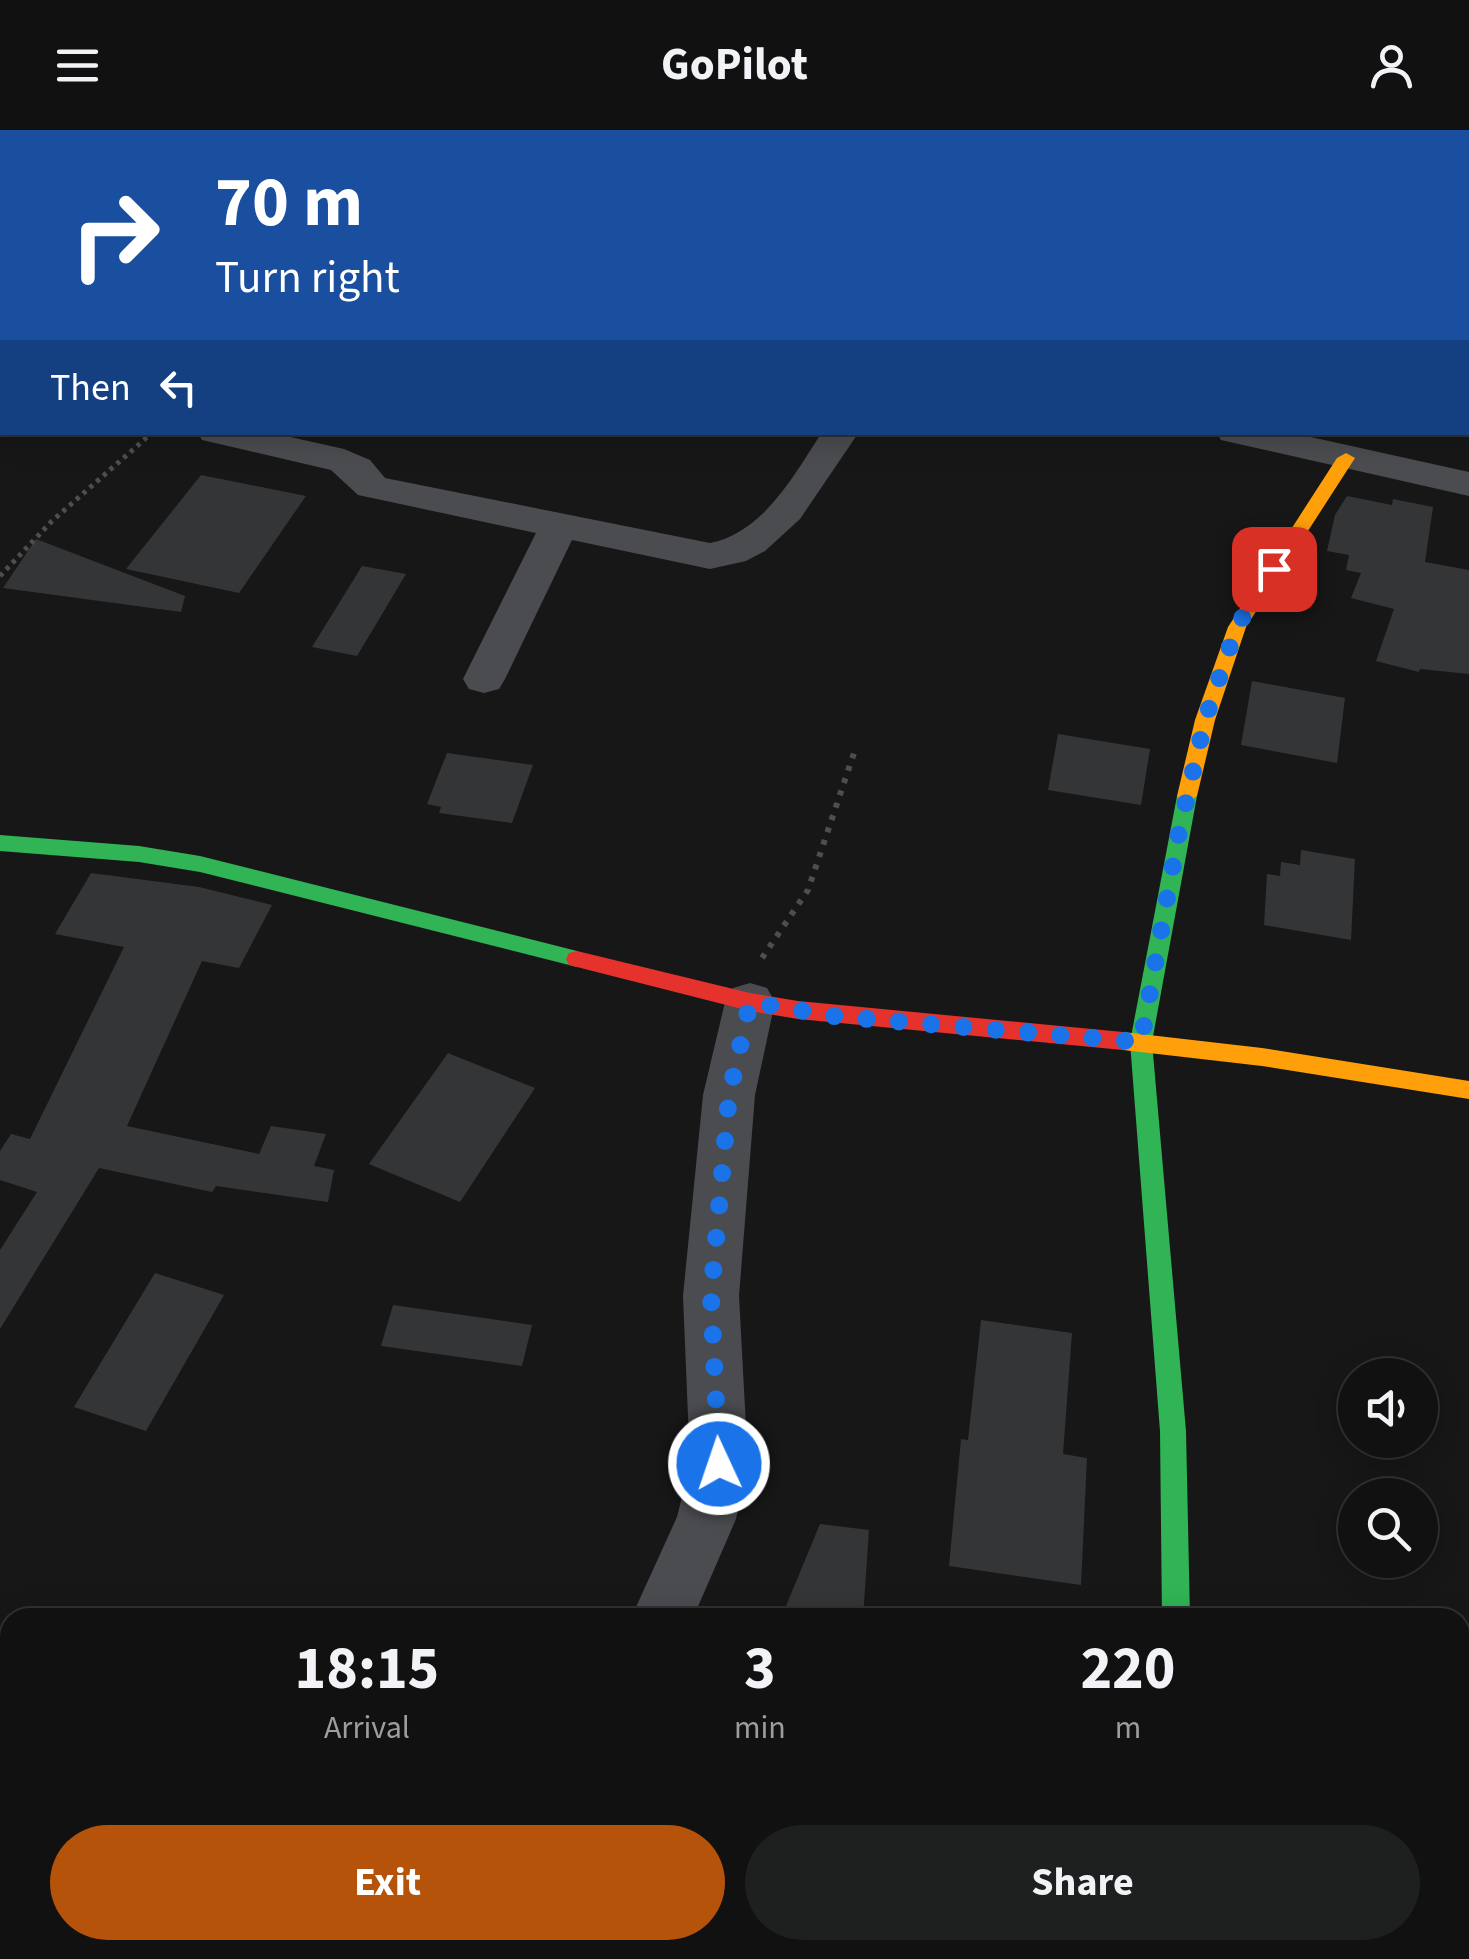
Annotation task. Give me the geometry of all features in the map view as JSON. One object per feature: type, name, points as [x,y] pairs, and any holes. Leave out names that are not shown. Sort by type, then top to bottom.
[{"type":"street","points":[[229,435],[344,461],[356,468],[372,487],[687,554],[732,553],[768,532],[839,435]]},
{"type":"street","points":[[1247,435],[1469,484]]},
{"type":"street","points":[[1176,1608],[1172,1432],[1141,1042],[1179,832],[1205,720],[1237,626],[1346,458]]},
{"type":"street","points":[[484,679],[559,527]]},
{"type":"street","points":[[4,852],[139,854],[200,864],[750,1002],[834,1016],[1141,1042],[1469,1090]]},
{"type":"street","points":[[666,1608],[706,1518],[719,1464],[711,1296],[729,1096],[750,1002]]},
{"type":"path","points":[[0,576],[52,521],[150,435]]},
{"type":"path","points":[[750,1002],[761,959],[808,890],[856,750]]},
{"type":"building","points":[[201,475],[306,496],[239,593],[126,569]]},
{"type":"building","points":[[1347,496],[1392,505],[1393,499],[1433,507],[1425,562],[1469,570],[1469,674],[1420,669],[1419,672],[1376,661],[1394,609],[1351,598],[1361,573],[1346,570],[1349,555],[1327,551],[1335,515]]},
{"type":"building","points":[[36,539],[185,596],[181,612],[3,588]]},
{"type":"building","points":[[362,566],[406,574],[357,656],[312,647]]},
{"type":"building","points":[[1252,681],[1345,698],[1337,763],[1241,745]]},
{"type":"building","points":[[1058,734],[1150,749],[1141,805],[1048,790]]},
{"type":"building","points":[[447,753],[533,765],[512,823],[439,813],[441,807],[427,804]]},
{"type":"building","points":[[1301,850],[1355,859],[1351,940],[1264,925],[1267,874],[1280,876],[1281,862],[1300,865]]},
{"type":"building","points":[[91,873],[199,887],[272,905],[239,968],[202,961],[127,1126],[259,1154],[271,1126],[326,1134],[314,1166],[334,1170],[328,1202],[216,1186],[212,1192],[99,1168],[0,1329],[0,1250],[37,1192],[0,1180],[0,1151],[11,1134],[30,1139],[124,947],[55,934]]},
{"type":"building","points":[[448,1053],[535,1088],[460,1202],[369,1164]]},
{"type":"building","points":[[155,1273],[224,1295],[146,1431],[74,1407]]},
{"type":"building","points":[[393,1305],[532,1325],[522,1366],[381,1346]]},
{"type":"building","points":[[981,1320],[1072,1333],[1063,1454],[1087,1458],[1081,1585],[949,1566],[961,1439],[968,1440]]},
{"type":"building","points":[[820,1524],[869,1530],[864,1608],[785,1608]]},
{"type":"traffic: fast","points":[[1176,1608],[1173,1431],[1141,1042],[1187,796]]},
{"type":"traffic: fast","points":[[0,843],[139,854],[200,864],[577,959]]},
{"type":"traffic: slow","points":[[1187,796],[1205,720],[1237,627],[1346,458]]},
{"type":"traffic: slow","points":[[1123,1041],[1262,1057],[1469,1090]]},
{"type":"traffic: jam","points":[[577,959],[798,1010],[1123,1041]]},
{"type":"route","points":[[719,1464],[711,1296],[729,1096],[750,1002],[834,1016],[1141,1042],[1179,832],[1205,720],[1237,626],[1274,569]]}]
